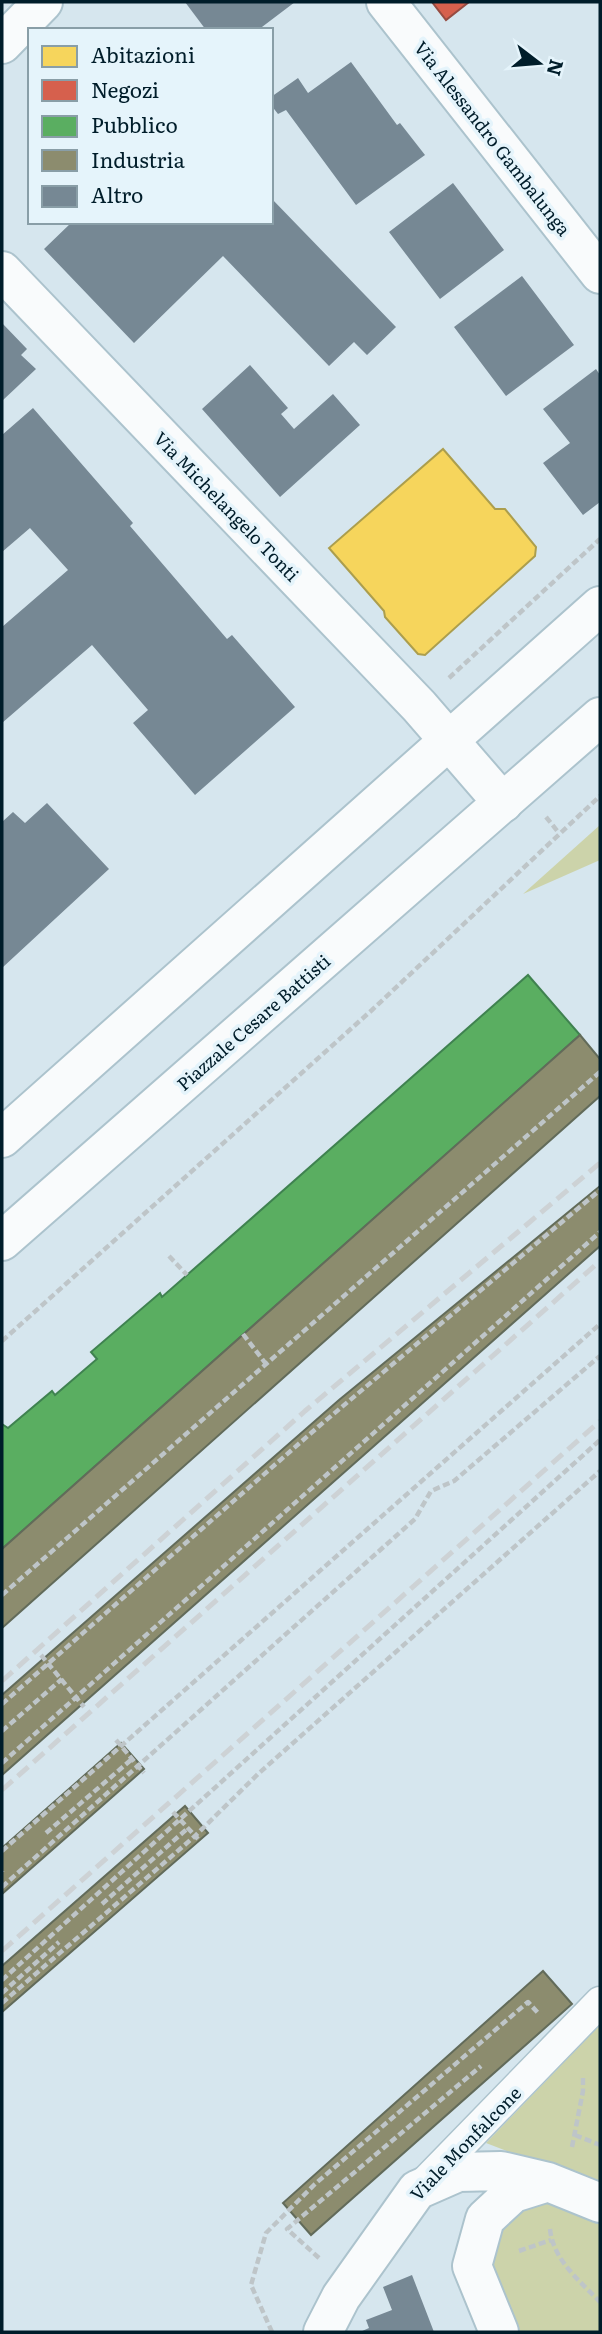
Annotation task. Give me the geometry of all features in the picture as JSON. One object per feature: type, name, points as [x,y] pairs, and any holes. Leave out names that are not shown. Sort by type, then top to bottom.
[{"type":"street","points":[[2,44],[43,2]]},
{"type":"street","name":"Via Alessandro Gambalunga","points":[[386,2],[600,274]]},
{"type":"street","name":"Via Michelangelo Tonti","points":[[2,271],[450,742]]},
{"type":"street","points":[[2,1138],[600,606]]},
{"type":"street","name":"Piazzale Cesare Battisti","points":[[2,1241],[600,717]]},
{"type":"street","points":[[450,742],[503,803]]},
{"type":"street","name":"Viale Monfalcone","points":[[323,2332],[349,2285],[417,2190],[600,2002]]},
{"type":"street","points":[[417,2190],[458,2172],[501,2171],[548,2182],[600,2203]]},
{"type":"street","points":[[499,2332],[472,2266],[485,2219],[513,2193],[548,2182]]},
{"type":"path","points":[[2,1341],[372,1010],[600,796]]},
{"type":"path","points":[[2,1595],[600,1072]]},
{"type":"path","points":[[2,1704],[318,1427],[600,1190]]},
{"type":"path","points":[[2,1763],[600,1232]]},
{"type":"path","points":[[169,1256],[187,1275]]},
{"type":"path","points":[[2,1851],[600,1324]]},
{"type":"path","points":[[243,1334],[267,1364]]},
{"type":"path","points":[[2,1887],[415,1519],[431,1491],[454,1481],[600,1356]]},
{"type":"path","points":[[2,1980],[600,1440]]},
{"type":"path","points":[[2,2003],[197,1838],[258,1774],[600,1471]]},
{"type":"path","points":[[41,1655],[84,1707]]},
{"type":"path","points":[[2,1731],[62,1679]]},
{"type":"path","points":[[116,1740],[144,1773]]},
{"type":"path","points":[[46,1833],[132,1759]]},
{"type":"path","points":[[173,1812],[197,1838]]},
{"type":"path","points":[[102,1904],[188,1828]]},
{"type":"path","points":[[2,1993],[59,1942]]},
{"type":"path","points":[[272,2332],[251,2286],[266,2233],[315,2184],[528,2002],[540,2017]]},
{"type":"path","points":[[349,2285],[287,2229],[489,2059]]},
{"type":"path","points":[[575,2135],[600,2145]]},
{"type":"green space","points":[[600,825],[600,860],[523,894]]},
{"type":"green space","points":[[600,2025],[600,2187],[486,2143]]},
{"type":"green space","points":[[549,2197],[600,2218],[600,2332],[514,2332],[486,2258],[495,2233],[507,2216],[523,2205]]},
{"type":"building: Abitazioni","points":[[443,449],[495,509],[505,509],[536,547],[535,556],[425,655],[418,654],[329,548]]},
{"type":"building: Negozi","points":[[432,2],[469,2],[446,20]]},
{"type":"building: Pubblico","points":[[528,975],[580,1035],[2,1549],[2,1424],[8,1428],[52,1391],[55,1395],[97,1359],[91,1352],[160,1293],[162,1297]]},
{"type":"building: Industria","points":[[580,1035],[600,1059],[600,1096],[2,1628],[2,1549]]},
{"type":"building: Industria","points":[[600,1186],[600,1246],[2,1775],[2,1695],[339,1400]]},
{"type":"building: Industria","points":[[121,1743],[144,1769],[2,1894],[2,1848]]},
{"type":"building: Industria","points":[[185,1806],[208,1833],[2,2012],[2,1966]]},
{"type":"building: Industria","points":[[543,1971],[572,2004],[311,2235],[283,2203]]},
{"type":"building: Altro","points":[[185,2],[295,2],[261,28],[204,28]]},
{"type":"building: Altro","points":[[351,62],[397,125],[400,123],[425,155],[356,205],[286,110],[278,114],[273,108],[273,96],[298,78],[308,93]]},
{"type":"building: Altro","points":[[453,183],[504,250],[440,299],[389,232]]},
{"type":"building: Altro","points":[[273,200],[396,327],[367,355],[354,342],[329,366],[223,256],[134,343],[44,249],[70,224],[273,224]]},
{"type":"building: Altro","points":[[522,276],[574,345],[506,396],[454,327]]},
{"type":"building: Altro","points":[[2,323],[27,349],[21,355],[36,369],[2,401]]},
{"type":"building: Altro","points":[[250,365],[288,408],[281,414],[294,429],[333,394],[360,425],[280,497],[202,409]]},
{"type":"building: Altro","points":[[596,369],[600,375],[600,502],[583,515],[543,463],[570,443],[543,409]]},
{"type":"building: Altro","points":[[33,408],[133,523],[130,526],[227,639],[232,635],[295,707],[195,795],[133,723],[148,710],[92,645],[2,723],[2,627],[68,570],[30,528],[2,552],[2,435]]},
{"type":"building: Altro","points":[[47,803],[109,869],[2,968],[2,822],[13,812],[25,823]]},
{"type":"building: Altro","points":[[412,2275],[434,2332],[360,2332],[369,2328],[366,2320],[392,2310],[383,2287]]},
{"type":"railway","points":[[2,1681],[305,1411],[600,1163]]},
{"type":"railway","points":[[2,1790],[600,1261]]},
{"type":"railway","points":[[2,1951],[600,1421]]}]
